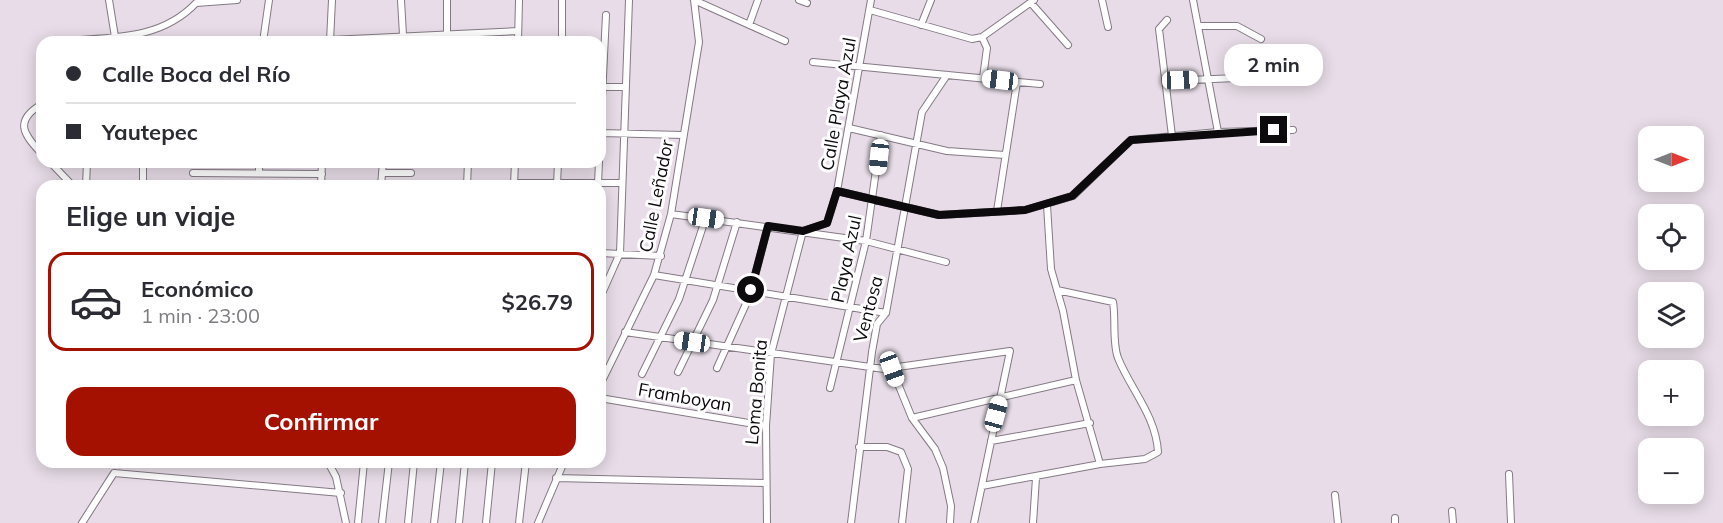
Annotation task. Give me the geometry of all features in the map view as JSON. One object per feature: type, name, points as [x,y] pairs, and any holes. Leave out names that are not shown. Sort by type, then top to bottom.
[{"type":"street","points":[[109,0],[115,36]]},
{"type":"street","points":[[147,36],[187,12],[196,2],[237,0]]},
{"type":"street","points":[[264,36],[269,0]]},
{"type":"street","points":[[330,36],[332,0]]},
{"type":"street","points":[[401,0],[403,35]]},
{"type":"street","points":[[447,0],[447,35]]},
{"type":"street","points":[[518,36],[519,0]]},
{"type":"street","points":[[562,0],[562,36]]},
{"type":"street","points":[[606,284],[620,253],[629,0]]},
{"type":"street","points":[[694,0],[785,41]]},
{"type":"street","name":"Calle Leñador","points":[[606,373],[654,275],[671,214],[699,42],[694,0]]},
{"type":"street","points":[[749,25],[758,0]]},
{"type":"street","points":[[799,0],[807,3]]},
{"type":"street","name":"Calle Playa Azul","points":[[803,231],[827,223],[837,191],[871,0]]},
{"type":"street","points":[[921,25],[931,0]]},
{"type":"street","points":[[1102,0],[1108,27]]},
{"type":"street","points":[[1193,0],[1218,132]]},
{"type":"street","points":[[870,10],[972,39],[982,37],[1033,1],[1068,45]]},
{"type":"street","points":[[605,36],[606,15]]},
{"type":"street","points":[[1167,20],[1159,29],[1172,136]]},
{"type":"street","points":[[1199,26],[1238,26],[1261,39]]},
{"type":"street","points":[[391,36],[518,31]]},
{"type":"street","points":[[982,37],[987,48],[983,78]]},
{"type":"street","points":[[813,62],[1040,84]]},
{"type":"street","name":"Ventosa","points":[[851,523],[859,447],[877,324],[886,313],[922,112],[947,75]]},
{"type":"street","points":[[1166,81],[1287,76]]},
{"type":"street","points":[[997,211],[1017,82]]},
{"type":"street","points":[[606,87],[626,87]]},
{"type":"street","points":[[36,108],[23,128],[24,135],[36,148]]},
{"type":"street","points":[[849,128],[916,146],[946,151],[1005,155]]},
{"type":"street","points":[[837,191],[953,216],[1047,206],[1072,196],[1131,140],[1218,132],[1293,130]]},
{"type":"street","points":[[606,135],[683,135]]},
{"type":"street","name":"Playa Azul","points":[[830,388],[834,363],[851,309],[866,242],[874,200],[881,135]]},
{"type":"street","points":[[56,168],[67,180]]},
{"type":"street","points":[[322,168],[322,180]]},
{"type":"street","points":[[381,180],[382,168]]},
{"type":"street","points":[[193,173],[322,174]]},
{"type":"street","points":[[382,173],[411,173]]},
{"type":"street","points":[[606,183],[622,183]]},
{"type":"street","points":[[1047,206],[1051,269],[1076,380],[1100,464]]},
{"type":"street","points":[[671,214],[803,231],[866,242],[946,262]]},
{"type":"street","points":[[642,374],[662,338],[687,280],[706,218]]},
{"type":"street","points":[[678,372],[718,285],[737,222]]},
{"type":"street","points":[[717,368],[751,290],[768,226]]},
{"type":"street","name":"Loma Bonita","points":[[767,523],[766,426],[771,354],[803,231]]},
{"type":"street","points":[[606,253],[661,256]]},
{"type":"street","points":[[654,275],[886,313]]},
{"type":"street","points":[[982,486],[1036,478],[1100,464],[1145,459],[1158,452],[1158,441],[1142,400],[1117,356],[1113,302],[1057,290]]},
{"type":"street","points":[[625,333],[870,368],[892,369],[1010,351],[974,523]]},
{"type":"street","points":[[892,369],[912,418],[935,449],[943,468],[951,506],[950,523]]},
{"type":"street","points":[[912,418],[1076,380]]},
{"type":"street","name":"Framboyan","points":[[606,399],[766,426]]},
{"type":"street","points":[[991,441],[1090,423]]},
{"type":"street","points":[[859,447],[887,447],[901,452],[908,469],[902,523]]},
{"type":"street","points":[[331,468],[336,477],[346,523]]},
{"type":"street","points":[[358,523],[363,468]]},
{"type":"street","points":[[382,523],[388,468]]},
{"type":"street","points":[[408,523],[413,468]]},
{"type":"street","points":[[434,523],[440,468]]},
{"type":"street","points":[[459,523],[464,468]]},
{"type":"street","points":[[486,523],[491,468]]},
{"type":"street","points":[[519,523],[525,468]]},
{"type":"street","points":[[538,523],[561,468]]},
{"type":"street","points":[[82,523],[114,473],[340,493]]},
{"type":"street","points":[[1509,474],[1511,523]]},
{"type":"street","points":[[556,478],[766,483]]},
{"type":"street","points":[[1033,523],[1036,478]]},
{"type":"street","points":[[1335,495],[1338,523]]},
{"type":"street","points":[[1452,511],[1453,523]]},
{"type":"route","points":[[751,290],[768,226],[803,231],[827,223],[837,191],[939,215],[953,216],[1025,210],[1047,206],[1072,196],[1095,177],[1131,140],[1218,132],[1274,130]]}]
